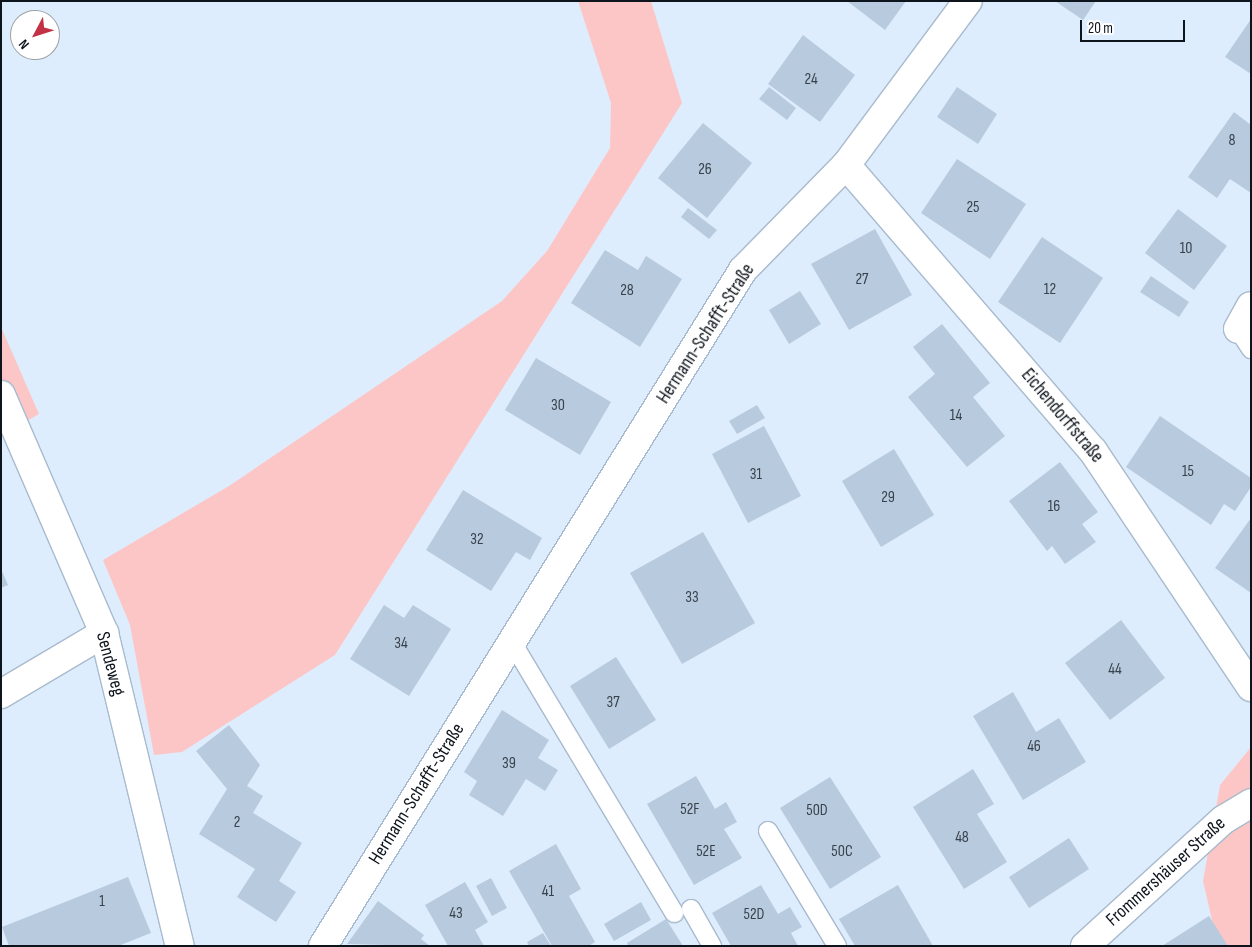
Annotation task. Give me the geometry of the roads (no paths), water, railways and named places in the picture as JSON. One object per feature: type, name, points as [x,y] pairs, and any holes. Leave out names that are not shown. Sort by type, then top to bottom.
[{"type":"street","name":"Hermann-Schafft-Straße","points":[[323,946],[743,270],[846,165],[968,1]]},
{"type":"street","name":"Eichendorffstraße","points":[[846,165],[1094,451],[1251,688]]},
{"type":"street","name":"Sendeweg","points":[[1,395],[104,633],[180,946]]},
{"type":"street","points":[[1,694],[104,633]]},
{"type":"street","name":"Frommershäuser Straße","points":[[1085,946],[1223,820],[1251,803]]},
{"type":"lane","points":[[512,642],[674,913]]},
{"type":"lane","points":[[768,830],[837,946]]},
{"type":"lane","points":[[691,910],[712,946]]}]
